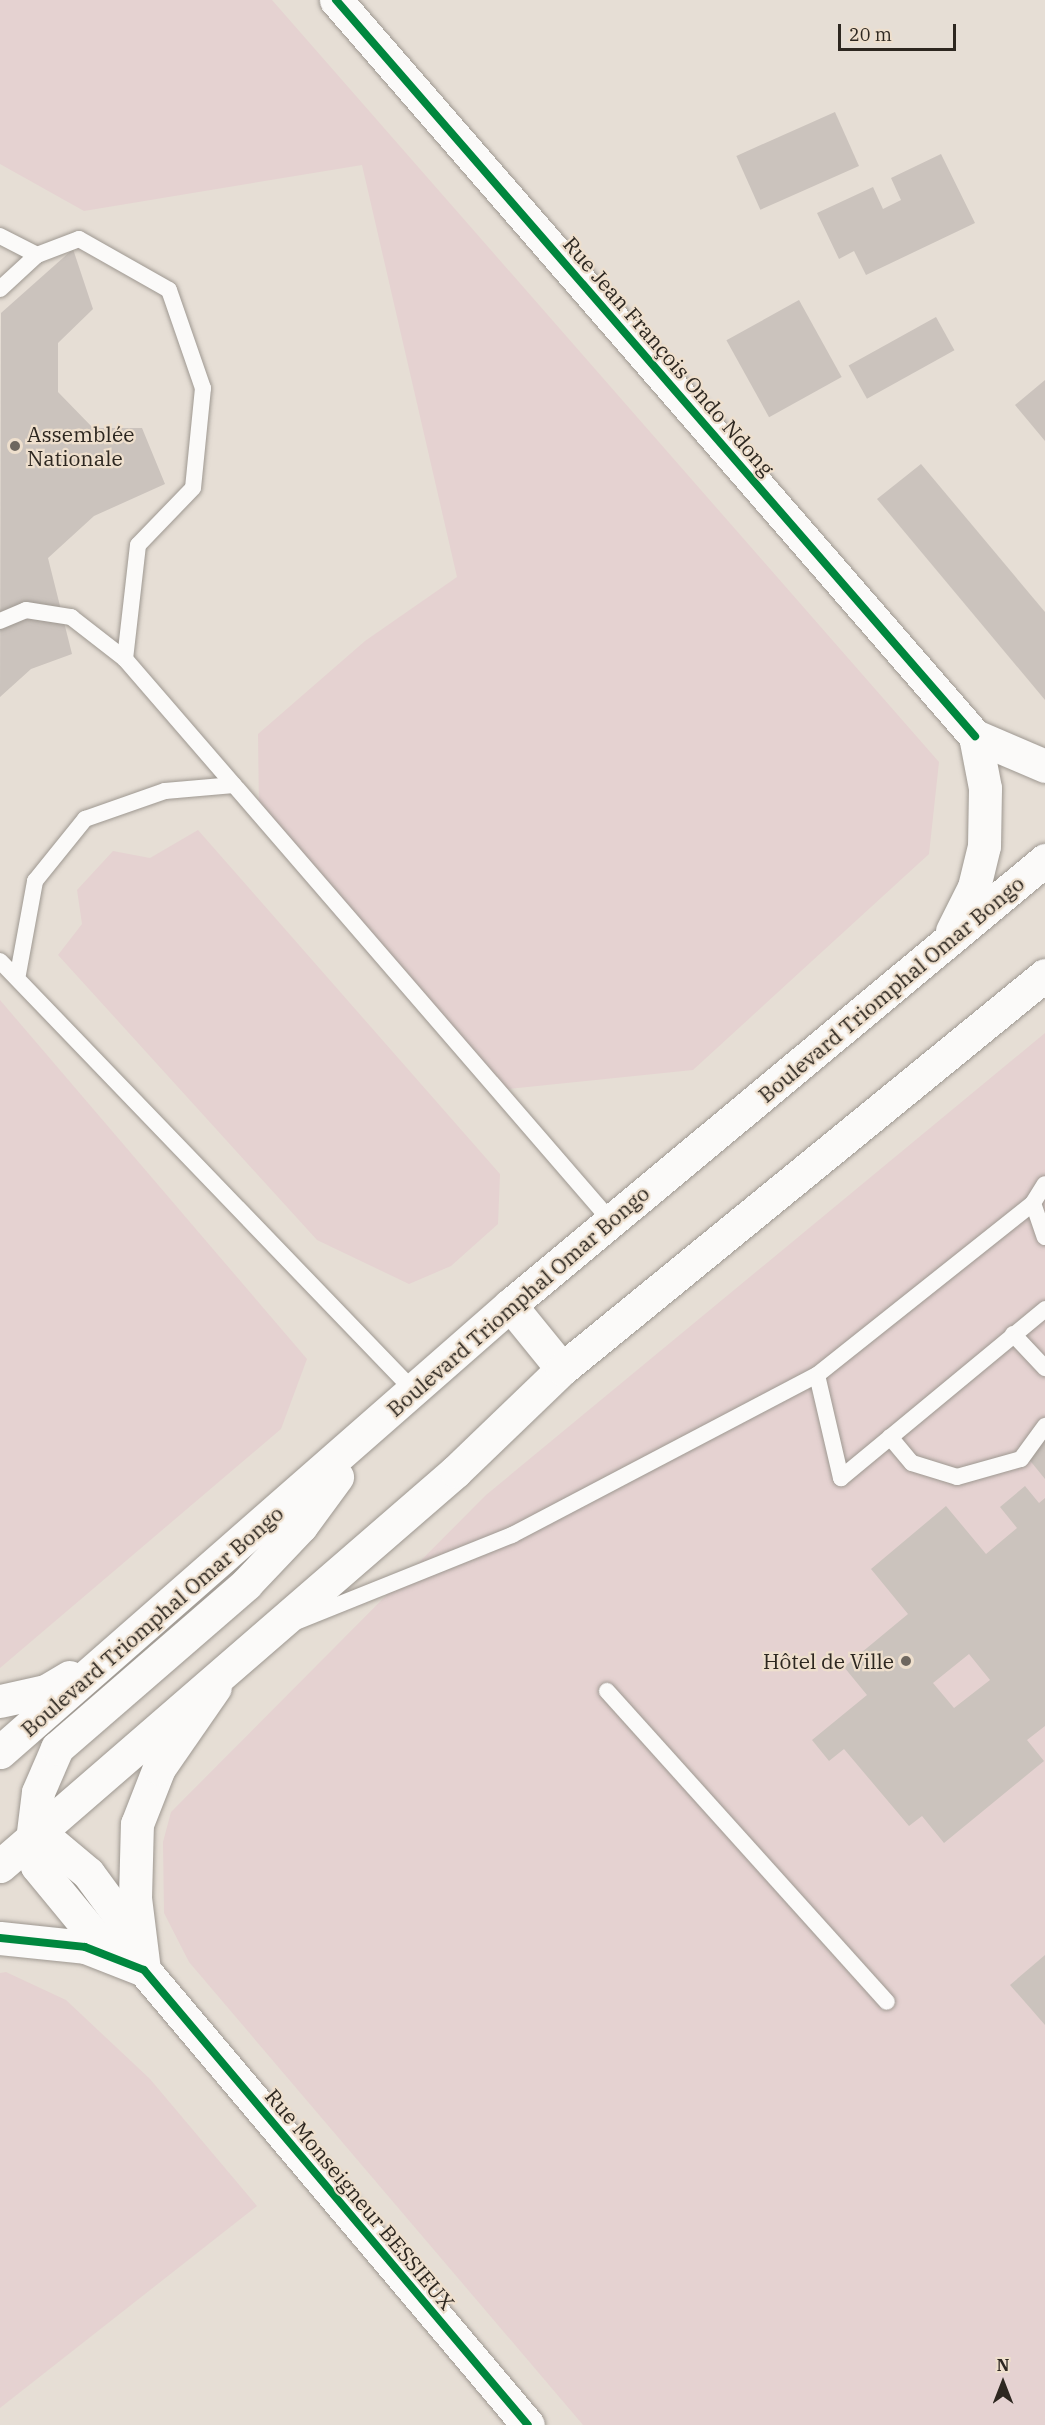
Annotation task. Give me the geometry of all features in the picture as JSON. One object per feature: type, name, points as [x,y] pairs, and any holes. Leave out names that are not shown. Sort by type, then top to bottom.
[{"type":"main road","name":"Rue Jean François Ondo Ndong","points":[[336,0],[975,736]]},
{"type":"main road","points":[[975,736],[1045,766]]},
{"type":"main road","points":[[944,945],[974,887],[983,854],[986,807],[975,736]]},
{"type":"main road","name":"Boulevard Triomphal Omar Bongo","points":[[0,1752],[510,1305],[1045,860]]},
{"type":"main road","points":[[0,1866],[456,1471],[562,1369],[1045,975]]},
{"type":"main road","points":[[510,1305],[562,1369]]},
{"type":"main road","points":[[32,1840],[42,1778],[57,1748],[281,1549],[363,1435]]},
{"type":"main road","points":[[0,1701],[46,1691],[108,1658]]},
{"type":"main road","points":[[0,1938],[45,1940],[132,1957],[134,1870],[139,1816],[159,1768],[224,1673]]},
{"type":"main road","points":[[0,1839],[32,1840]]},
{"type":"main road","name":"Rue Monseigneur BESSIEUX","points":[[32,1840],[37,1866],[132,1957],[166,1995],[528,2425]]},
{"type":"lane","points":[[0,236],[37,255]]},
{"type":"lane","points":[[0,289],[37,255],[79,239],[169,290],[203,388],[193,488],[138,545],[125,659]]},
{"type":"lane","points":[[0,621],[26,610],[71,617],[125,659],[611,1221]]},
{"type":"lane","points":[[18,974],[35,882],[84,819],[165,791],[234,785]]},
{"type":"lane","points":[[0,961],[18,974],[413,1390]]},
{"type":"lane","points":[[269,1632],[512,1534],[817,1375],[1033,1203],[1045,1184]]},
{"type":"lane","points":[[1033,1203],[1045,1237]]},
{"type":"lane","points":[[817,1375],[841,1478],[1045,1309]]},
{"type":"lane","points":[[1014,1334],[1045,1368]]},
{"type":"lane","points":[[890,1437],[912,1463],[957,1477],[1021,1459],[1045,1426]]},
{"type":"lane","points":[[607,1691],[887,2001]]},
{"type":"shaded area","points":[[0,0],[272,0],[939,762],[929,854],[693,1070],[507,1089],[259,811],[258,734],[365,641],[457,577],[362,165],[84,211],[0,164]]},
{"type":"shaded area","points":[[198,830],[500,1174],[498,1224],[451,1266],[409,1284],[317,1240],[58,955],[82,924],[77,890],[113,851],[150,858]]},
{"type":"shaded area","points":[[0,1000],[307,1359],[281,1429],[0,1668]]},
{"type":"shaded area","points":[[1045,1033],[1045,2425],[583,2425],[189,1962],[164,1913],[163,1842],[171,1812],[486,1495]]},
{"type":"shaded area","points":[[6,1972],[66,2000],[150,2079],[257,2206],[0,2408],[0,1973]]},
{"type":"building","points":[[835,112],[859,166],[760,210],[736,156]]},
{"type":"building","points":[[941,154],[975,223],[866,275],[854,251],[839,259],[817,213],[873,187],[883,209],[901,200],[891,178]]},
{"type":"building","points":[[73,249],[93,309],[58,343],[58,392],[93,428],[142,428],[165,484],[94,516],[48,558],[72,654],[31,669],[0,697],[1,313]]},
{"type":"building","points":[[799,300],[842,377],[769,417],[726,340]]},
{"type":"building","points":[[936,317],[954,350],[867,399],[849,365]]},
{"type":"building","points":[[1045,380],[1045,441],[1015,405]]},
{"type":"building","points":[[921,464],[1045,612],[1045,700],[877,499]]},
{"type":"building","points":[[1045,1425],[1045,1479],[1019,1447]]},
{"type":"building","name":"Hôtel de Ville","points":[[1025,1486],[1039,1503],[1045,1498],[1045,1726],[1027,1740],[1044,1761],[944,1843],[922,1816],[909,1826],[844,1749],[829,1761],[812,1740],[867,1695],[844,1667],[908,1614],[871,1569],[946,1506],[986,1554],[1017,1528],[1000,1507]],"holes":[[[969,1654],[990,1680],[954,1708],[933,1683]]]},
{"type":"building","points":[[1045,1955],[1045,2025],[1010,1985]]},
{"type":"cycle path","points":[[336,0],[975,736]]},
{"type":"cycle path","points":[[0,1938],[85,1947],[144,1970],[528,2425]]},
{"type":"place","name":"Assemblée Nationale","points":[[15,446]]},
{"type":"place","name":"Hôtel de Ville","points":[[906,1661]]}]
